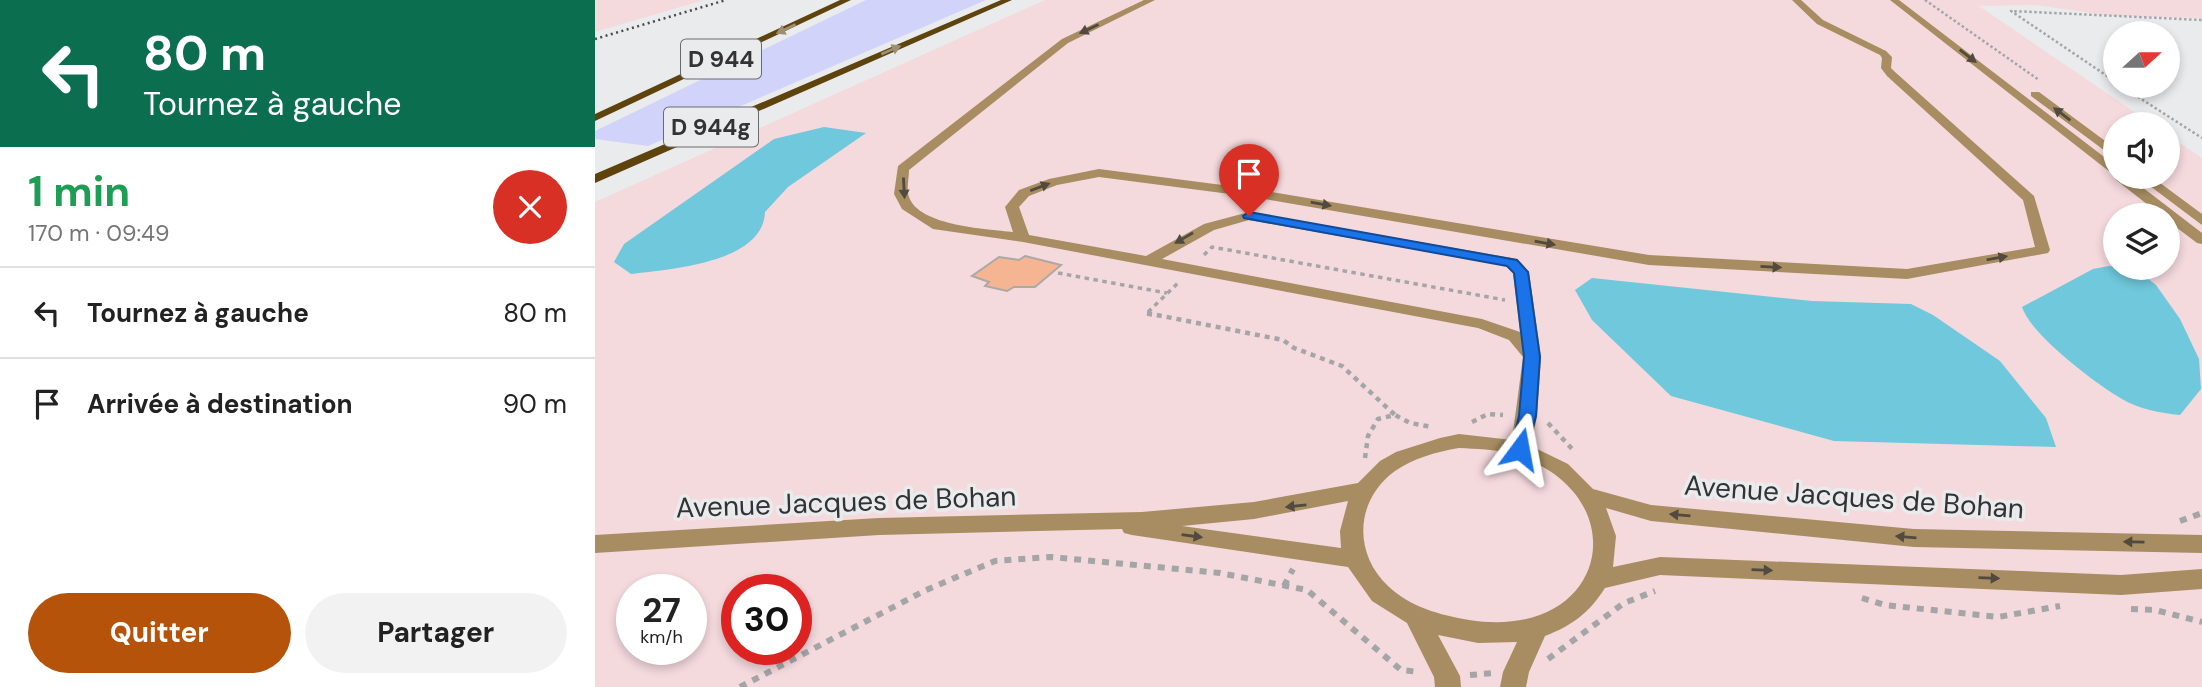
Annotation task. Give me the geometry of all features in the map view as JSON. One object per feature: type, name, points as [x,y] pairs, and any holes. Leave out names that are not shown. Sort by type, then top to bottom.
[{"type":"main road","name":"D 944","points":[[595,118],[848,0]]},
{"type":"main road","name":"D 944g","points":[[595,178],[1008,0]]},
{"type":"street","points":[[1151,0],[1065,41],[904,169],[901,194],[909,209],[938,226],[1023,238],[1482,324],[1515,336],[1532,357]]},
{"type":"street","points":[[1023,238],[1013,207],[1024,193],[1055,182],[1099,173],[1253,193],[1649,260],[1907,274],[2043,250],[2029,199],[1891,74],[1886,68],[1887,57],[1883,53],[1820,22],[1796,0]]},
{"type":"street","points":[[1893,0],[2103,163]]},
{"type":"street","points":[[1909,0],[2103,145]]},
{"type":"street","points":[[2136,189],[2202,240]]},
{"type":"street","points":[[2160,189],[2202,221]]},
{"type":"street","points":[[1149,261],[1185,237],[1224,219],[1249,216],[1512,262],[1521,272],[1532,357],[1527,416],[1520,449]]},
{"type":"street","points":[[1459,441],[1489,442],[1520,449],[1547,460],[1570,475],[1588,495],[1602,522],[1606,551],[1597,580],[1573,608],[1537,627],[1497,635],[1456,632],[1417,619],[1389,603],[1369,582],[1356,559],[1351,534],[1353,511],[1363,490],[1380,471],[1402,456],[1429,446],[1459,441]]},
{"type":"street","points":[[1101,522],[1304,505],[1363,490]]},
{"type":"street","name":"Avenue Jacques de Bohan","points":[[1588,495],[1651,513],[1914,538],[2202,544]]},
{"type":"street","points":[[1101,522],[1356,559]]},
{"type":"street","name":"Avenue Jacques de Bohan","points":[[595,544],[918,524],[1101,522]]},
{"type":"street","points":[[1597,580],[1661,577],[2121,585],[2202,579]]},
{"type":"street","points":[[1417,619],[1447,682]]},
{"type":"street","points":[[1514,679],[1537,627]]},
{"type":"path","points":[[1925,0],[2049,88]]},
{"type":"path","points":[[2103,73],[2011,11],[2202,20]]},
{"type":"path","points":[[2140,98],[2202,138]]},
{"type":"path","points":[[1058,273],[1167,293]]},
{"type":"path","points":[[1468,424],[1488,414],[1543,417],[1584,460]]},
{"type":"path","points":[[1357,464],[1366,457],[1368,436],[1378,419],[1395,415],[1410,423],[1438,428]]},
{"type":"path","points":[[2177,522],[2202,513]]},
{"type":"path","points":[[1284,586],[1303,552]]},
{"type":"path","points":[[740,687],[926,590],[995,561],[1051,557],[1138,564],[1220,573],[1307,590],[1401,670],[1447,682],[1514,679],[1554,657],[1661,577]]},
{"type":"path","points":[[1859,597],[1885,605],[1998,617],[2071,604]]},
{"type":"path","points":[[2127,608],[2155,610],[2202,622]]},
{"type":"shaded area","points":[[595,0],[704,0],[595,32]]},
{"type":"shaded area","points":[[866,0],[986,0],[648,146],[595,139],[595,131]]},
{"type":"shaded area","points":[[1045,0],[2202,0],[2202,18],[2113,16],[2036,5],[1979,6],[2103,91],[2103,98],[2114,98],[2134,112],[2103,112],[2103,189],[2180,189],[2180,143],[2202,158],[2202,687],[595,687],[595,202]]},
{"type":"shaded area","points":[[824,127],[866,133],[788,187],[765,212],[760,229],[749,243],[712,260],[669,269],[631,274],[614,262],[624,244],[774,139]]},
{"type":"shaded area","points":[[2103,267],[2103,280],[2150,280],[2180,319],[2199,359],[2201,389],[2180,415],[2143,408],[2110,392],[2050,344],[2028,318],[2022,307],[2093,269]]},
{"type":"shaded area","points":[[1592,278],[1812,301],[1911,304],[1933,315],[2000,361],[2046,418],[2056,447],[1834,441],[1671,396],[1592,320],[1575,290]]},
{"type":"building","points":[[1025,256],[1061,265],[1035,287],[1014,287],[1007,291],[985,286],[989,282],[972,276],[999,257],[1019,260]]},
{"type":"railway","points":[[595,39],[726,0]]},
{"type":"route","points":[[1249,216],[1269,217],[1512,262],[1521,272],[1532,357],[1527,416],[1520,449]]}]
